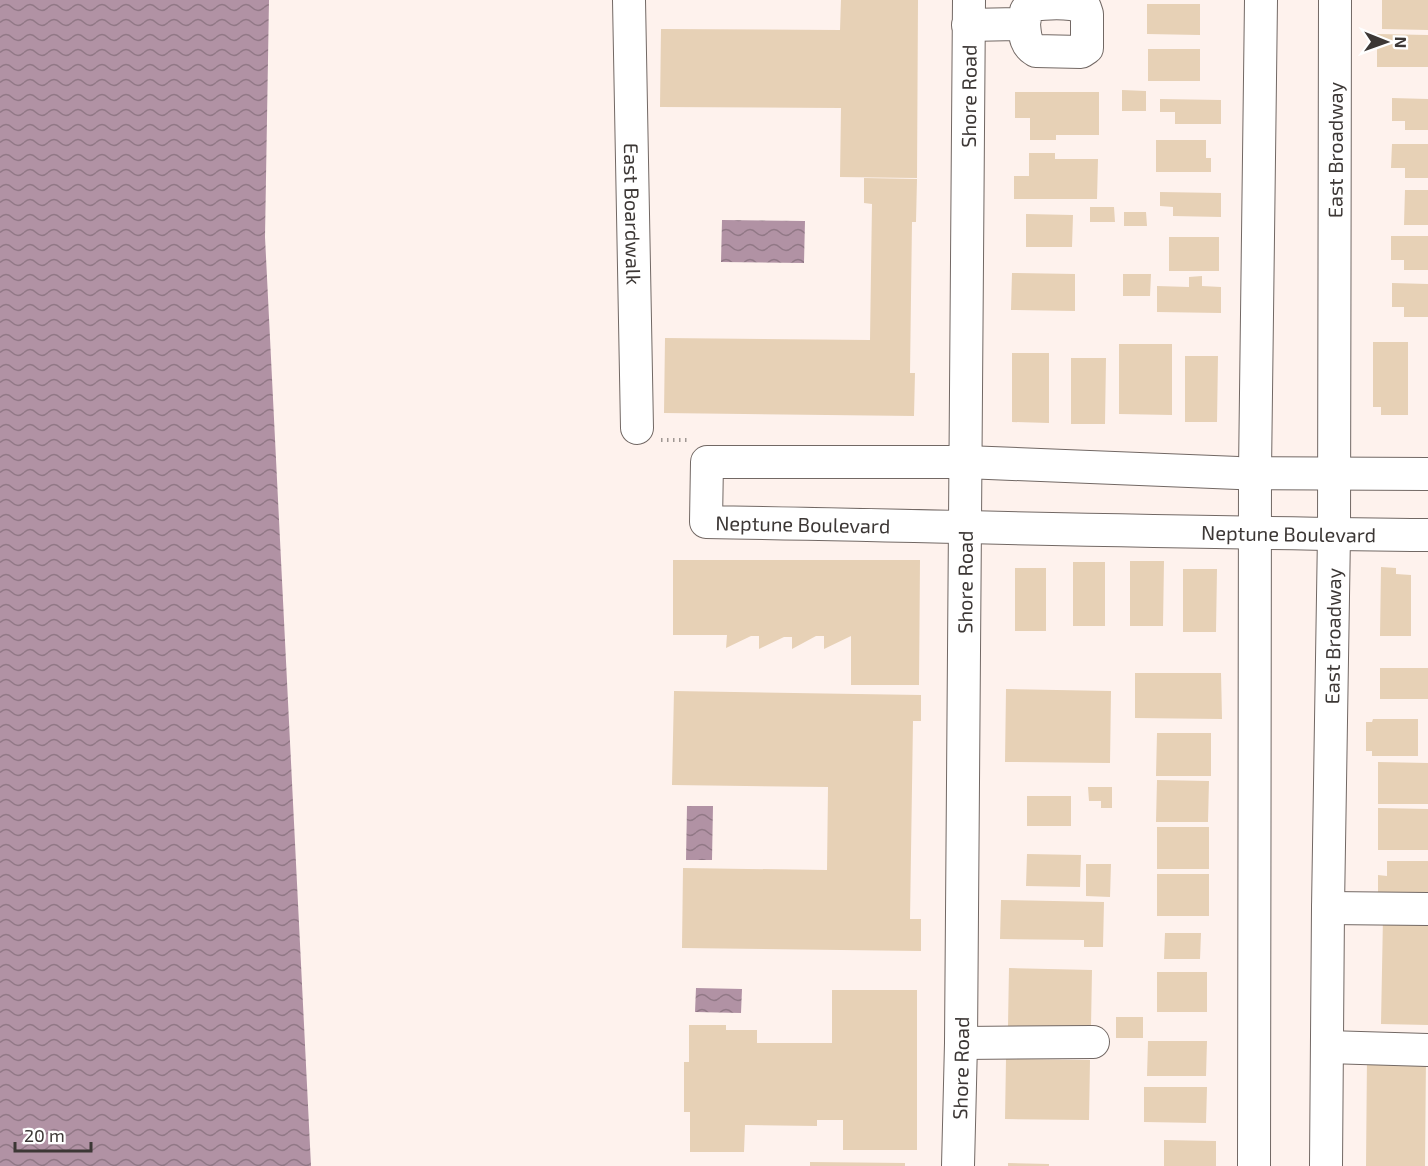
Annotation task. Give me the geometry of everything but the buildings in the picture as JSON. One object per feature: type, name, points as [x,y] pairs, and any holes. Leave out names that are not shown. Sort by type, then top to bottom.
[{"type":"street","name":"East Boardwalk","points":[[629,0],[637,428]]},
{"type":"street","points":[[1254,1166],[1254,472],[1261,0]]},
{"type":"street","name":"East Broadway","points":[[1326,1166],[1334,534],[1335,0]]},
{"type":"street","points":[[968,13],[1024,24]]},
{"type":"street","name":"Shore Road","points":[[958,1166],[961,1043],[968,13]]},
{"type":"street","name":"Neptune Boulevard","points":[[1428,474],[1254,472],[965,462],[707,462],[706,522],[1428,535]]},
{"type":"street","points":[[1328,908],[1428,909]]},
{"type":"street","points":[[1327,1039],[1428,1031]]},
{"type":"street","points":[[1327,1039],[1428,1050]]},
{"type":"street","points":[[961,1043],[1093,1042]]},
{"type":"water","points":[[0,0],[269,0],[265,237],[311,1166],[0,1166]]},
{"type":"water","points":[[722,220],[805,221],[804,263],[721,262]]},
{"type":"water","points":[[687,806],[713,806],[712,860],[686,860]]},
{"type":"water","points":[[696,988],[742,989],[741,1013],[695,1012]]}]
